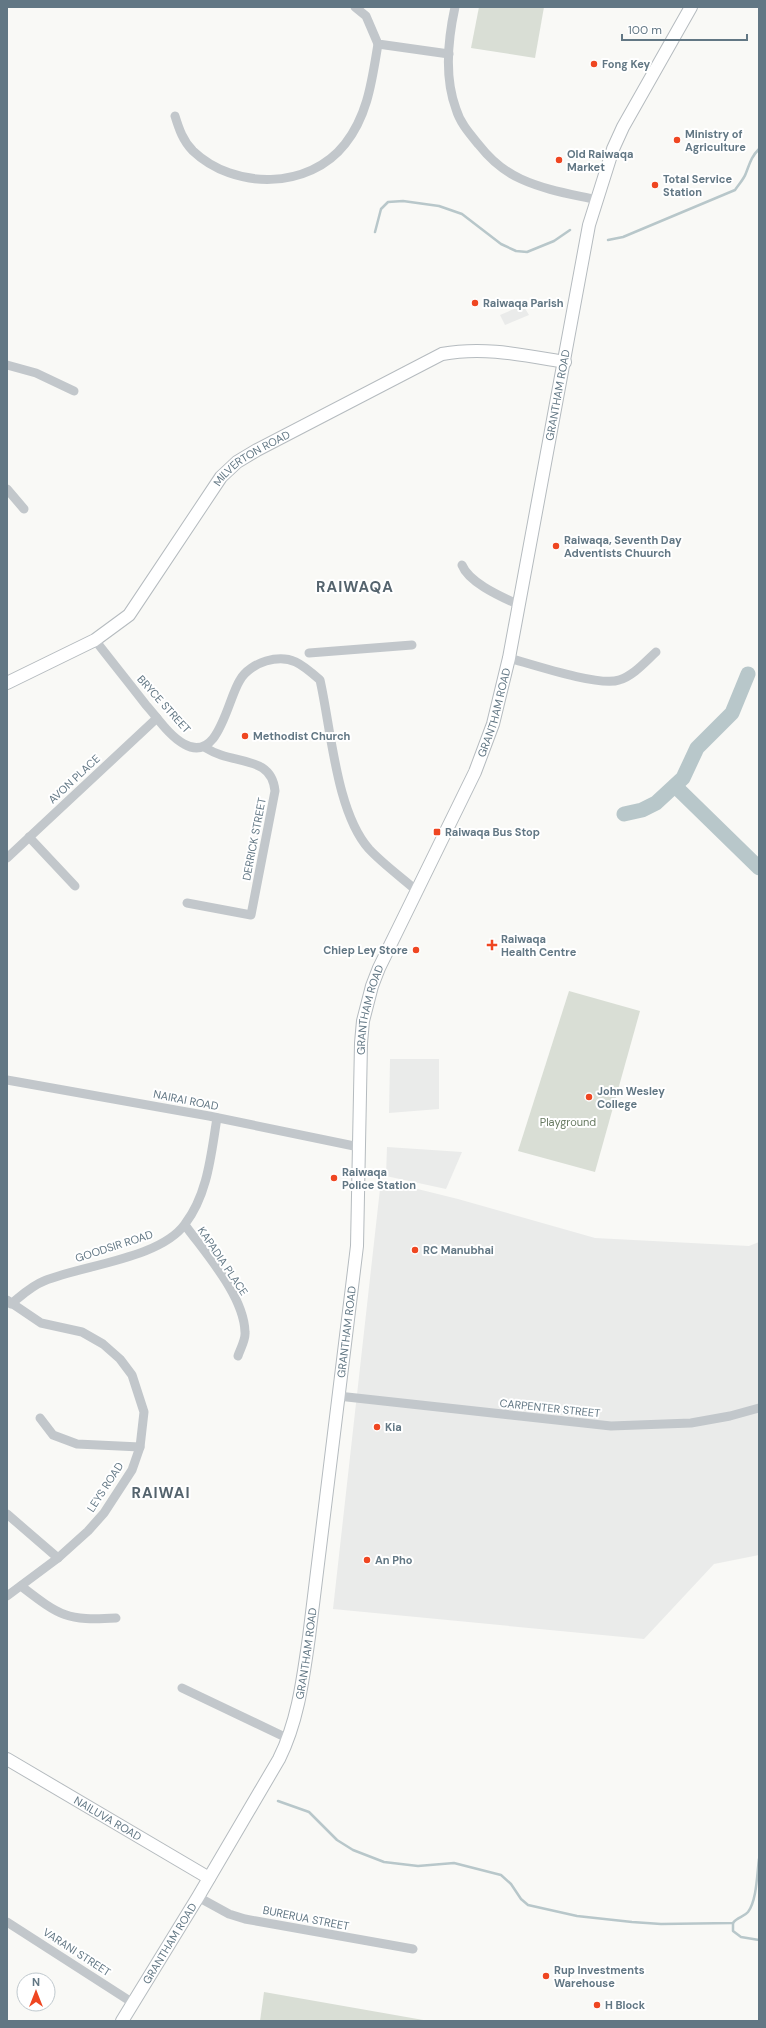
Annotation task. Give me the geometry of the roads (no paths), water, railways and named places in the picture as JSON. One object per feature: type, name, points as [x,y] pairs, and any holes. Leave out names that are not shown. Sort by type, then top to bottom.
[{"type":"main road","name":"GRANTHAM ROAD","points":[[122,2021],[198,1897],[289,1739],[300,1695],[308,1644],[357,1246],[361,1043],[363,1020],[372,986],[475,772],[493,724],[509,658],[565,362],[589,225],[613,149],[623,127],[691,7]]},
{"type":"main road","name":"MILVERTON ROAD","points":[[7,683],[95,640],[129,615],[221,477],[237,462],[257,450],[442,354],[464,350],[500,351],[565,362]]},
{"type":"main road","name":"NAILUVA ROAD","points":[[7,1758],[209,1878]]},
{"type":"street","points":[[175,116],[181,134],[192,150],[211,166],[230,174],[258,179],[282,179],[305,173],[326,161],[345,144],[358,122],[368,100],[378,44],[366,16],[355,7]]},
{"type":"street","points":[[454,7],[449,35],[451,94],[456,110],[466,129],[495,164],[520,178],[554,190],[597,200]]},
{"type":"street","points":[[378,44],[449,54]]},
{"type":"street","points":[[7,365],[36,373],[74,391]]},
{"type":"street","points":[[7,489],[24,509]]},
{"type":"street","points":[[462,565],[464,570],[477,582],[519,605]]},
{"type":"street","name":"BRYCE STREET","points":[[95,640],[157,718],[183,744],[195,748],[204,747]]},
{"type":"street","points":[[309,653],[412,645]]},
{"type":"street","points":[[509,658],[560,672],[613,682],[623,679],[636,670],[656,652]]},
{"type":"street","points":[[204,747],[215,737],[234,691],[240,680],[249,670],[264,662],[281,658],[294,661],[308,670],[320,680],[338,774],[355,827],[369,848],[417,891]]},
{"type":"street","name":"AVON PLACE","points":[[7,858],[157,718]]},
{"type":"street","name":"DERRICK STREET","points":[[187,903],[251,915],[275,791],[274,781],[268,773],[259,766],[221,755],[204,747]]},
{"type":"street","points":[[29,837],[75,886]]},
{"type":"street","name":"NAIRAI ROAD","points":[[7,1080],[217,1118],[359,1147]]},
{"type":"street","name":"GOODSIR ROAD","points":[[9,1302],[44,1281],[108,1263],[159,1245],[185,1225],[198,1202],[207,1176],[217,1118]]},
{"type":"street","name":"KAPADIA PLACE","points":[[185,1225],[235,1296],[242,1314],[246,1334],[238,1356]]},
{"type":"street","name":"LEYS ROAD","points":[[7,1596],[58,1558],[88,1531],[104,1513],[132,1470],[140,1447],[144,1412],[132,1375],[120,1359],[103,1344],[82,1332],[41,1323],[9,1302]]},
{"type":"street","name":"CARPENTER STREET","points":[[338,1396],[611,1426],[691,1423],[730,1416],[759,1408]]},
{"type":"street","points":[[40,1418],[53,1435],[77,1444],[140,1447]]},
{"type":"street","points":[[7,1514],[58,1558]]},
{"type":"street","points":[[21,1586],[62,1615],[85,1620],[116,1618]]},
{"type":"street","points":[[182,1688],[289,1739]]},
{"type":"street","name":"BURERUA STREET","points":[[198,1897],[228,1914],[245,1919],[414,1949]]},
{"type":"street","name":"VARANI STREET","points":[[7,1922],[133,2003]]},
{"type":"waterway","points":[[608,240],[623,237],[735,190],[744,177],[752,157],[759,149]]},
{"type":"waterway","points":[[375,232],[381,209],[388,202],[403,201],[439,206],[462,214],[501,244],[516,251],[527,252],[554,241],[570,230]]},
{"type":"waterway","points":[[624,814],[642,810],[656,803],[683,778],[697,748],[732,713],[748,674]]},
{"type":"waterway","points":[[675,786],[759,868]]},
{"type":"waterway","points":[[278,1801],[309,1812],[337,1840],[353,1850],[384,1862],[418,1866],[454,1863],[501,1875],[511,1884],[521,1899],[528,1905],[577,1916],[661,1924],[733,1923],[736,1919],[746,1914],[751,1907],[755,1894],[759,1859]]},
{"type":"waterway","points":[[733,1923],[733,1931],[741,1937],[759,1940]]},
{"type":"place","name":"Fong Key","points":[[594,64]]},
{"type":"place","name":"Ministry of Agriculture","points":[[677,140]]},
{"type":"place","name":"Old Raiwaqa Market","points":[[559,160]]},
{"type":"place","name":"Total Service Station","points":[[655,185]]},
{"type":"place","name":"Raiwaqa Parish","points":[[475,303]]},
{"type":"place","name":"Raiwaqa, Seventh Day Adventists Chuurch","points":[[556,546]]},
{"type":"place","name":"Methodist Church","points":[[245,736]]},
{"type":"place","name":"Raiwaqa Bus Stop","points":[[437,832]]},
{"type":"place","name":"Raiwaqa Health Centre","points":[[492,945]]},
{"type":"place","name":"Chiep Ley Store","points":[[416,950]]},
{"type":"place","name":"John Wesley College","points":[[589,1097]]},
{"type":"place","name":"Raiwaqa Police Station","points":[[334,1178]]},
{"type":"place","name":"RC Manubhai","points":[[415,1250]]},
{"type":"place","name":"Kia","points":[[377,1427]]},
{"type":"place","name":"An Pho","points":[[367,1560]]},
{"type":"place","name":"Rup Investments Warehouse","points":[[546,1976]]},
{"type":"place","name":"H Block","points":[[597,2005]]},
{"type":"district","name":"RAIWAQA","points":[[355,587]]},
{"type":"district","name":"RAIWAI","points":[[161,1493]]},
{"type":"park label","name":"Playground","points":[[568,1122]]}]
